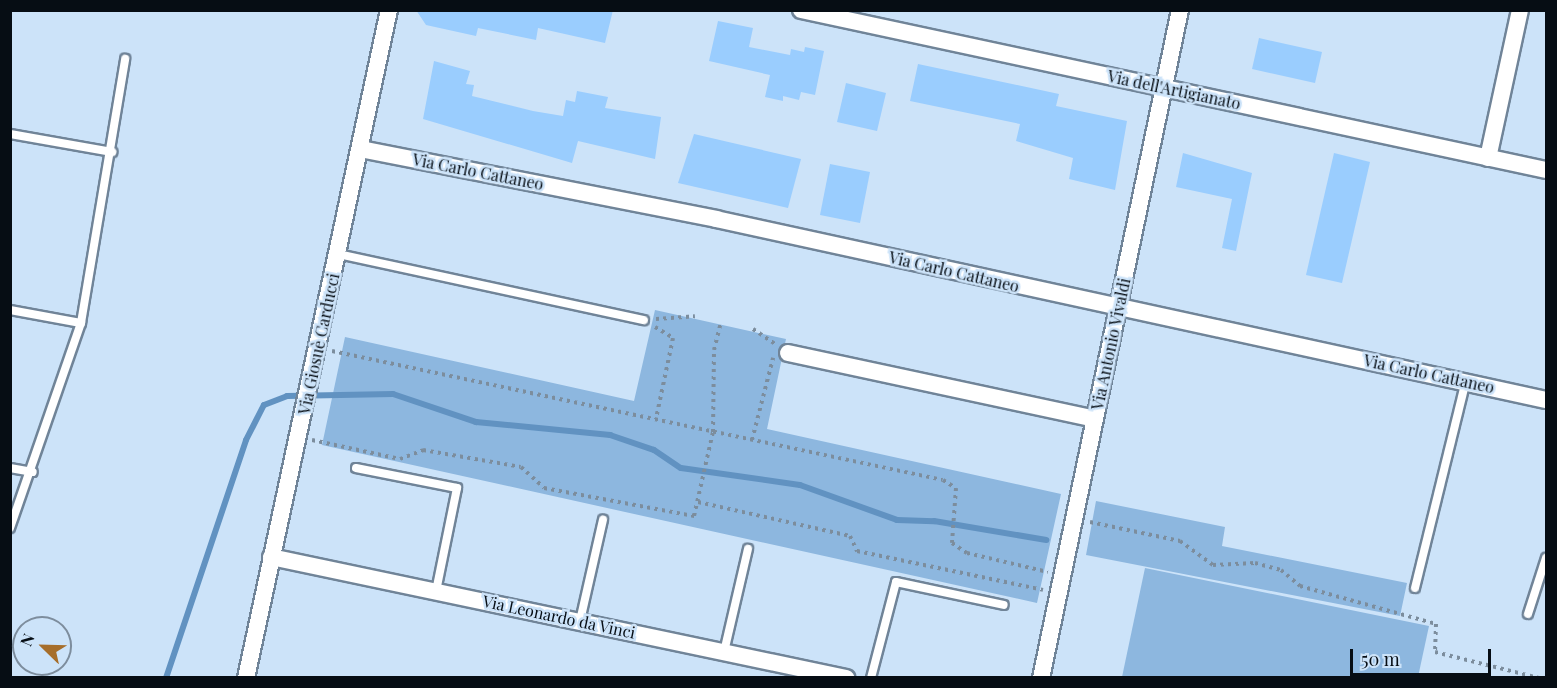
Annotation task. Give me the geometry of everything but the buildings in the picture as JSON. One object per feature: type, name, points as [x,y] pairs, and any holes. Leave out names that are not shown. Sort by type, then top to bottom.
[{"type":"street","name":"Via Giosuè Carducci","points":[[246,678],[314,375],[389,10]]},
{"type":"street","name":"Via dell'Artigianato","points":[[801,10],[1546,170]]},
{"type":"street","name":"Via Antonio Vivaldi","points":[[1041,678],[1180,10]]},
{"type":"street","points":[[1488,158],[1520,10]]},
{"type":"street","name":"Via Carlo Cattaneo","points":[[360,149],[1467,381],[1546,400]]},
{"type":"street","points":[[788,353],[1095,419]]},
{"type":"street","name":"Via Leonardo da Vinci","points":[[272,557],[846,678]]},
{"type":"lane","points":[[10,528],[33,472],[81,323],[112,152],[125,59]]},
{"type":"lane","points":[[10,134],[112,152]]},
{"type":"lane","points":[[338,254],[644,320]]},
{"type":"lane","points":[[10,310],[81,323]]},
{"type":"lane","points":[[1415,588],[1467,381]]},
{"type":"lane","points":[[10,468],[33,472]]},
{"type":"lane","points":[[356,468],[458,488],[436,591]]},
{"type":"lane","points":[[580,621],[603,519]]},
{"type":"lane","points":[[724,652],[748,549]]},
{"type":"lane","points":[[1528,614],[1546,558]]},
{"type":"lane","points":[[872,678],[896,582],[1004,605]]},
{"type":"path","points":[[644,320],[695,316]]},
{"type":"path","points":[[644,320],[674,338],[656,419]]},
{"type":"path","points":[[300,437],[400,459],[423,450],[521,467],[543,488],[694,516],[713,432],[714,350],[721,322]]},
{"type":"path","points":[[753,329],[788,353]]},
{"type":"path","points":[[319,349],[943,480],[956,488],[952,543],[967,553],[1063,575]]},
{"type":"path","points":[[752,440],[769,360],[788,353]]},
{"type":"path","points":[[698,502],[850,536],[857,551],[1059,593]]},
{"type":"path","points":[[1074,519],[1180,541],[1213,565],[1255,563],[1281,570],[1300,586],[1436,624],[1435,652],[1539,678]]},
{"type":"shaded area","points":[[655,310],[786,339],[767,429],[1061,494],[1037,603],[322,445],[345,337],[634,401]]},
{"type":"shaded area","points":[[1096,501],[1225,527],[1222,546],[1407,583],[1400,616],[1086,555]]},
{"type":"shaded area","points":[[1145,568],[1429,626],[1418,677],[1122,677]]},
{"type":"waterway","points":[[166,678],[246,440],[264,405],[287,396],[393,394],[476,422],[610,435],[654,450],[681,468],[800,485],[897,520],[934,521],[1046,540]]}]
